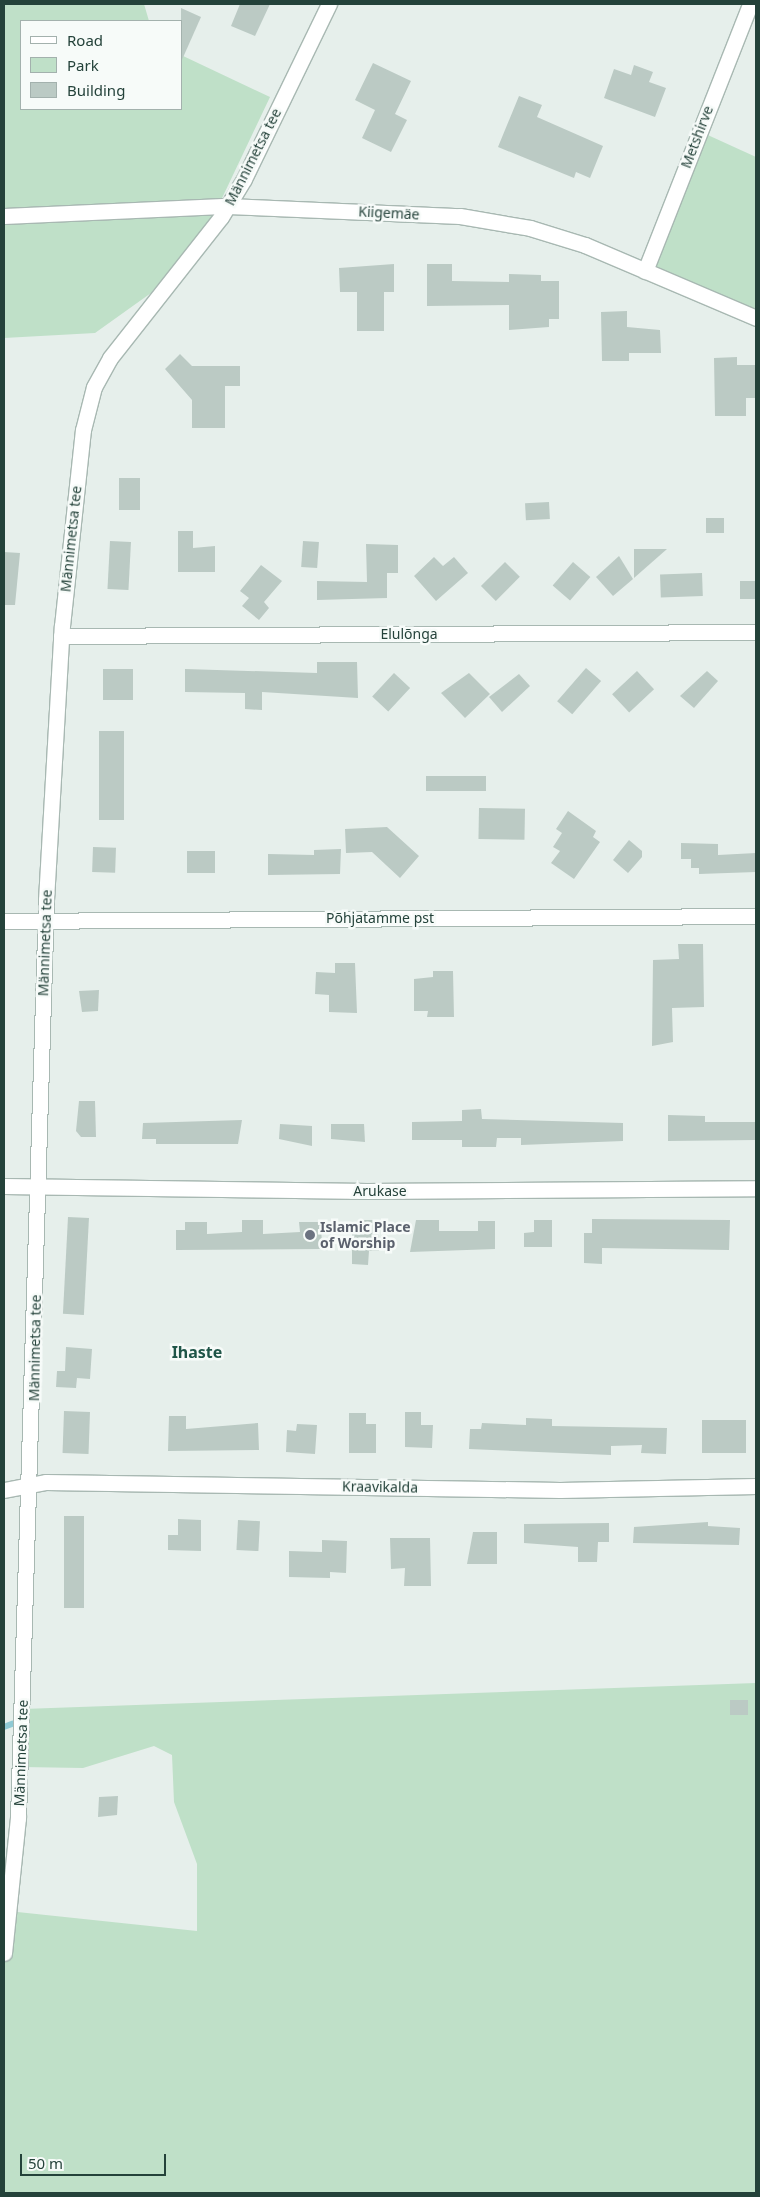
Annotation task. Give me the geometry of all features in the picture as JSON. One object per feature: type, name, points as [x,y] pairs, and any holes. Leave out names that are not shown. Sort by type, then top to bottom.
[{"type":"street","name":"Männimetsa tee","points":[[4,1953],[18,1818],[31,1485],[45,921],[61,636],[83,430],[94,387],[110,358],[228,206],[329,4]]},
{"type":"street","name":"Metshirve","points":[[645,271],[750,4]]},
{"type":"street","name":"Kiigemäe","points":[[4,216],[228,206],[460,216],[530,228],[645,271],[756,318]]},
{"type":"street","name":"Elulõnga","points":[[61,636],[756,632]]},
{"type":"street","name":"Põhjatamme pst","points":[[4,921],[756,916]]},
{"type":"street","name":"Arukase","points":[[4,1186],[39,1188],[756,1188]]},
{"type":"street","name":"Kraavikalda","points":[[4,1490],[31,1485],[560,1490],[756,1486]]},
{"type":"green space","points":[[4,4],[144,4],[149,20],[20,20],[20,110],[182,110],[182,55],[270,97],[214,215],[151,293],[95,333],[4,338]]},
{"type":"green space","points":[[699,131],[756,157],[756,318],[644,272]]},
{"type":"green space","points":[[756,1683],[756,2193],[4,2193],[4,1956],[8,1911],[197,1931],[197,1864],[174,1802],[172,1755],[154,1746],[83,1768],[22,1767],[23,1709]]},
{"type":"building","points":[[240,4],[270,4],[255,36],[231,26]]},
{"type":"building","points":[[181,8],[201,17],[182,60],[182,20]]},
{"type":"building","points":[[373,63],[411,81],[395,114],[407,120],[391,152],[362,138],[375,110],[355,100]]},
{"type":"building","points":[[634,65],[653,72],[649,82],[666,88],[655,117],[604,98],[614,69],[631,75]]},
{"type":"building","points":[[519,96],[542,105],[537,117],[603,146],[590,178],[576,172],[574,178],[498,147]]},
{"type":"building","points":[[394,264],[394,292],[384,292],[384,331],[357,331],[357,292],[340,292],[339,268]]},
{"type":"building","points":[[427,264],[452,264],[452,281],[509,282],[509,274],[541,275],[541,281],[559,281],[559,319],[549,319],[549,327],[509,330],[509,305],[427,306]]},
{"type":"building","points":[[627,311],[627,327],[660,330],[661,353],[629,353],[629,361],[602,361],[601,312]]},
{"type":"building","points":[[180,354],[192,366],[240,366],[240,386],[225,386],[225,428],[192,428],[192,400],[165,369]]},
{"type":"building","points":[[737,357],[737,365],[756,365],[756,398],[746,398],[746,416],[715,416],[714,358]]},
{"type":"building","points":[[119,478],[140,478],[140,510],[119,510]]},
{"type":"building","points":[[549,502],[550,519],[526,520],[525,503]]},
{"type":"building","points":[[706,518],[724,518],[724,533],[706,533]]},
{"type":"building","points":[[178,531],[193,531],[193,548],[215,546],[215,572],[178,572]]},
{"type":"building","points":[[110,541],[131,542],[128,590],[107,589]]},
{"type":"building","points":[[303,541],[319,542],[317,568],[301,567]]},
{"type":"building","points":[[366,544],[398,545],[398,573],[387,573],[387,598],[317,600],[317,581],[367,582]]},
{"type":"building","points":[[634,549],[667,549],[634,578]]},
{"type":"building","points":[[4,552],[20,553],[15,605],[4,605]]},
{"type":"building","points":[[619,556],[633,579],[613,596],[596,577]]},
{"type":"building","points":[[434,557],[443,566],[454,557],[468,573],[436,601],[414,576]]},
{"type":"building","points":[[505,562],[520,577],[496,601],[481,586]]},
{"type":"building","points":[[573,562],[590,577],[570,600],[553,585]]},
{"type":"building","points":[[261,565],[282,581],[264,602],[269,608],[259,620],[242,606],[249,598],[240,591]]},
{"type":"building","points":[[702,573],[703,596],[661,597],[660,574]]},
{"type":"building","points":[[740,581],[756,581],[756,599],[740,599]]},
{"type":"building","points":[[317,662],[357,662],[358,698],[262,692],[262,710],[245,709],[245,693],[185,692],[185,669],[317,673]]},
{"type":"building","points":[[586,668],[601,681],[572,714],[557,701]]},
{"type":"building","points":[[103,669],[133,669],[133,700],[103,700]]},
{"type":"building","points":[[637,671],[654,689],[629,712],[612,694]]},
{"type":"building","points":[[707,671],[718,681],[694,708],[680,696]]},
{"type":"building","points":[[394,673],[410,688],[388,711],[372,696]]},
{"type":"building","points":[[469,673],[490,694],[465,718],[441,693]]},
{"type":"building","points":[[519,674],[530,686],[502,712],[489,697]]},
{"type":"building","points":[[99,731],[124,731],[124,820],[99,820]]},
{"type":"building","points":[[426,776],[486,776],[486,791],[426,791]]},
{"type":"building","points":[[479,808],[525,809],[524,840],[478,839]]},
{"type":"building","points":[[568,811],[596,831],[593,837],[600,842],[574,879],[551,863],[560,851],[553,847],[562,833],[556,829]]},
{"type":"building","points":[[387,827],[419,856],[400,878],[372,852],[346,853],[345,829]]},
{"type":"building","points":[[629,840],[642,851],[642,857],[628,873],[613,860]]},
{"type":"building","points":[[681,843],[718,844],[718,855],[756,853],[756,872],[699,874],[699,868],[691,868],[691,859],[681,859]]},
{"type":"building","points":[[93,847],[116,848],[115,873],[92,872]]},
{"type":"building","points":[[341,849],[340,874],[268,875],[268,854],[314,855],[314,850]]},
{"type":"building","points":[[187,851],[215,851],[215,873],[187,873]]},
{"type":"building","points":[[678,944],[703,944],[704,1007],[672,1008],[673,1042],[652,1046],[653,960],[679,959]]},
{"type":"building","points":[[335,963],[355,963],[357,1013],[329,1012],[329,995],[315,994],[316,972],[335,973]]},
{"type":"building","points":[[433,971],[453,971],[454,1017],[427,1017],[428,1011],[414,1011],[414,979],[433,977]]},
{"type":"building","points":[[99,990],[98,1011],[82,1012],[79,991]]},
{"type":"building","points":[[79,1101],[95,1101],[96,1137],[81,1137],[76,1131]]},
{"type":"building","points":[[481,1109],[482,1119],[623,1123],[623,1141],[521,1145],[521,1138],[497,1138],[496,1147],[462,1147],[462,1140],[412,1140],[412,1122],[462,1121],[462,1110]]},
{"type":"building","points":[[668,1115],[705,1116],[705,1122],[756,1122],[756,1140],[668,1141]]},
{"type":"building","points":[[242,1120],[238,1144],[156,1144],[156,1139],[142,1139],[143,1123]]},
{"type":"building","points":[[280,1124],[312,1126],[312,1146],[279,1139]]},
{"type":"building","points":[[331,1124],[364,1124],[365,1142],[331,1139]]},
{"type":"building","points":[[68,1217],[89,1218],[84,1315],[63,1314]]},
{"type":"building","points":[[592,1219],[730,1220],[729,1250],[602,1248],[602,1264],[584,1263],[584,1233],[592,1233]]},
{"type":"building","points":[[242,1220],[263,1220],[263,1234],[300,1232],[299,1222],[321,1222],[322,1249],[176,1250],[176,1230],[185,1230],[185,1222],[207,1222],[207,1234],[242,1232]]},
{"type":"building","points":[[360,1220],[379,1220],[379,1251],[369,1251],[368,1265],[352,1264],[352,1230],[359,1230]]},
{"type":"building","points":[[416,1220],[439,1220],[439,1231],[478,1231],[478,1221],[495,1221],[495,1249],[410,1252]]},
{"type":"building","points":[[534,1220],[552,1220],[552,1247],[524,1247],[524,1233],[534,1232]]},
{"type":"building","points":[[66,1347],[92,1349],[90,1379],[77,1378],[76,1388],[56,1387],[57,1371],[65,1371]]},
{"type":"building","points":[[64,1411],[90,1412],[89,1454],[63,1453]]},
{"type":"building","points":[[405,1412],[421,1412],[421,1425],[433,1425],[432,1448],[405,1447]]},
{"type":"building","points":[[349,1413],[366,1413],[366,1424],[376,1424],[376,1453],[349,1453]]},
{"type":"building","points":[[169,1416],[186,1416],[186,1429],[258,1423],[259,1450],[168,1451]]},
{"type":"building","points":[[526,1418],[552,1419],[552,1426],[667,1428],[666,1454],[641,1453],[642,1445],[611,1446],[611,1455],[469,1449],[470,1429],[481,1429],[482,1423],[526,1425]]},
{"type":"building","points":[[702,1420],[746,1420],[746,1453],[702,1453]]},
{"type":"building","points":[[297,1424],[317,1425],[315,1454],[286,1452],[287,1430],[296,1431]]},
{"type":"building","points":[[64,1516],[84,1516],[84,1608],[64,1608]]},
{"type":"building","points":[[178,1519],[201,1520],[201,1551],[168,1550],[168,1535],[178,1535]]},
{"type":"building","points":[[238,1520],[260,1521],[258,1551],[236,1550]]},
{"type":"building","points":[[708,1522],[708,1526],[740,1528],[739,1545],[633,1543],[634,1527]]},
{"type":"building","points":[[609,1523],[609,1542],[598,1542],[597,1562],[578,1562],[578,1547],[524,1543],[524,1524]]},
{"type":"building","points":[[473,1532],[497,1532],[497,1564],[467,1564]]},
{"type":"building","points":[[390,1538],[430,1538],[431,1586],[404,1586],[405,1568],[391,1569]]},
{"type":"building","points":[[322,1540],[347,1541],[346,1573],[330,1572],[330,1578],[289,1577],[289,1551],[322,1552]]},
{"type":"building","points":[[730,1700],[748,1700],[748,1715],[730,1715]]},
{"type":"building","points":[[118,1796],[117,1815],[98,1817],[99,1797]]},
{"type":"waterway","points":[[4,1727],[12,1724]]},
{"type":"place","name":"Islamic Place of Worship","points":[[310,1235]]},
{"type":"district","name":"Ihaste","points":[[197,1352]]}]
